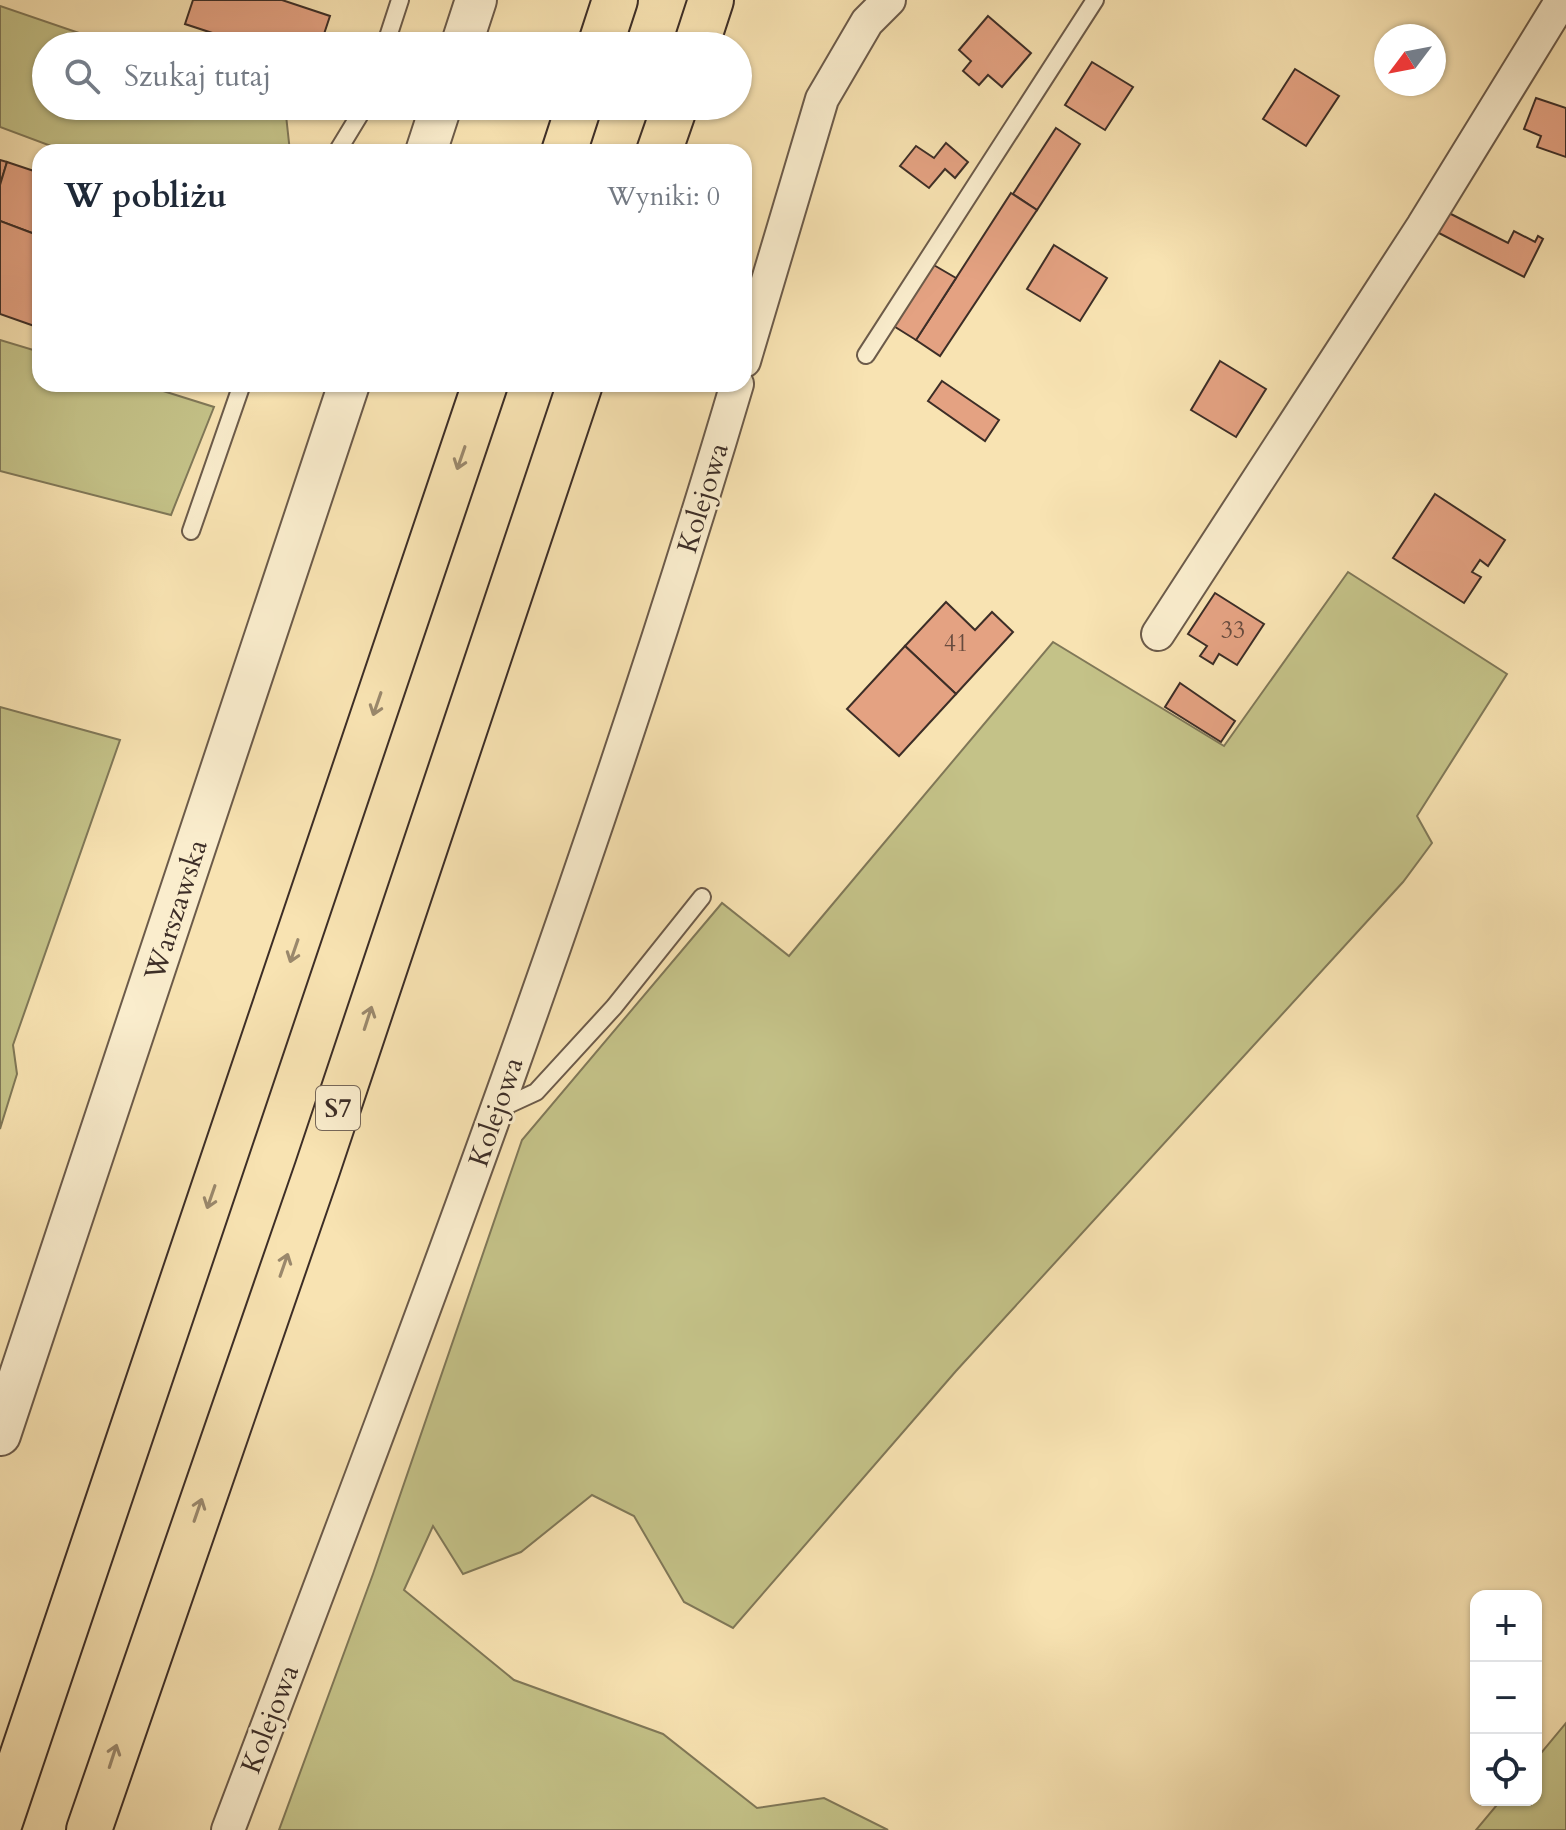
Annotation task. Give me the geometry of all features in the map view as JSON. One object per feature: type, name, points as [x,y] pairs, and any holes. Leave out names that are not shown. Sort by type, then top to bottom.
[{"type":"highway","points":[[605,32],[615,0]]},
{"type":"highway","points":[[701,32],[711,0]]},
{"type":"highway","points":[[567,144],[574,120]]},
{"type":"highway","points":[[662,144],[670,120]]},
{"type":"highway","points":[[0,1822],[482,392]]},
{"type":"highway","name":"S7","points":[[89,1830],[317,1170],[577,392]]},
{"type":"street","points":[[466,32],[476,0]]},
{"type":"street","points":[[752,334],[822,99],[867,22],[889,0]]},
{"type":"street","points":[[1158,634],[1414,239],[1562,0]]},
{"type":"street","points":[[429,144],[436,120]]},
{"type":"street","name":"Warszawska","points":[[0,1435],[346,392]]},
{"type":"street","name":"Kolejowa","points":[[228,1830],[417,1333],[497,1110],[688,549],[735,392]]},
{"type":"lane","points":[[390,32],[400,0]]},
{"type":"lane","points":[[866,355],[1095,0]]},
{"type":"lane","points":[[342,144],[356,120]]},
{"type":"lane","points":[[191,531],[239,392]]},
{"type":"lane","points":[[497,1110],[536,1092],[614,1007],[702,897]]},
{"type":"shaded area","points":[[0,6],[76,32],[32,32],[32,120],[287,120],[289,144],[46,144],[0,127]]},
{"type":"shaded area","points":[[0,340],[32,350],[32,392],[166,392],[214,407],[171,515],[0,471]]},
{"type":"shaded area","points":[[1348,572],[1507,674],[1417,816],[1432,843],[1403,882],[956,1371],[733,1628],[684,1602],[634,1516],[592,1495],[521,1552],[463,1574],[433,1526],[404,1590],[514,1680],[663,1734],[757,1808],[824,1798],[888,1830],[279,1830],[373,1574],[522,1140],[722,903],[789,956],[1053,642],[1224,746]]},
{"type":"shaded area","points":[[0,707],[120,740],[13,1045],[17,1074],[0,1129]]},
{"type":"shaded area","points":[[1566,1723],[1566,1830],[1476,1830],[1496,1806],[1542,1806],[1542,1752]]},
{"type":"building","points":[[193,0],[282,0],[330,16],[325,32],[209,32],[185,24]]},
{"type":"building","points":[[988,16],[1031,53],[1002,87],[988,75],[979,85],[963,71],[971,61],[959,50]]},
{"type":"building","points":[[1092,62],[1133,87],[1105,130],[1065,105]]},
{"type":"building","points":[[1295,69],[1339,96],[1306,146],[1263,119]]},
{"type":"building","points":[[1536,98],[1566,108],[1566,157],[1537,147],[1541,136],[1524,129]]},
{"type":"building","points":[[1056,128],[1080,144],[1037,210],[1013,194]]},
{"type":"building","points":[[946,143],[968,162],[955,178],[945,169],[929,188],[900,166],[916,146],[934,158]]},
{"type":"building","points":[[0,160],[7,162],[0,185]]},
{"type":"building","points":[[7,162],[32,170],[32,233],[0,221],[0,185]]},
{"type":"building","points":[[1011,193],[1037,210],[940,356],[916,340]]},
{"type":"building","points":[[1445,211],[1508,243],[1514,231],[1535,242],[1538,236],[1543,239],[1524,277],[1435,231]]},
{"type":"building","points":[[0,221],[32,233],[32,325],[0,314]]},
{"type":"building","points":[[1054,245],[1107,278],[1080,321],[1027,289]]},
{"type":"building","points":[[932,264],[956,278],[916,340],[892,325]]},
{"type":"building","points":[[1220,361],[1266,389],[1236,437],[1191,410]]},
{"type":"building","points":[[942,381],[999,420],[985,441],[928,401]]},
{"type":"building","points":[[1435,494],[1505,540],[1488,566],[1480,560],[1472,572],[1481,577],[1464,603],[1393,558]]},
{"type":"building","points":[[1215,593],[1264,624],[1237,665],[1219,654],[1213,664],[1200,656],[1207,646],[1188,634]]},
{"type":"building","points":[[946,602],[975,630],[992,612],[1013,632],[956,694],[905,646]]},
{"type":"building","points":[[905,646],[956,694],[899,756],[847,709]]},
{"type":"building","points":[[1180,683],[1235,721],[1221,742],[1165,707]]}]
